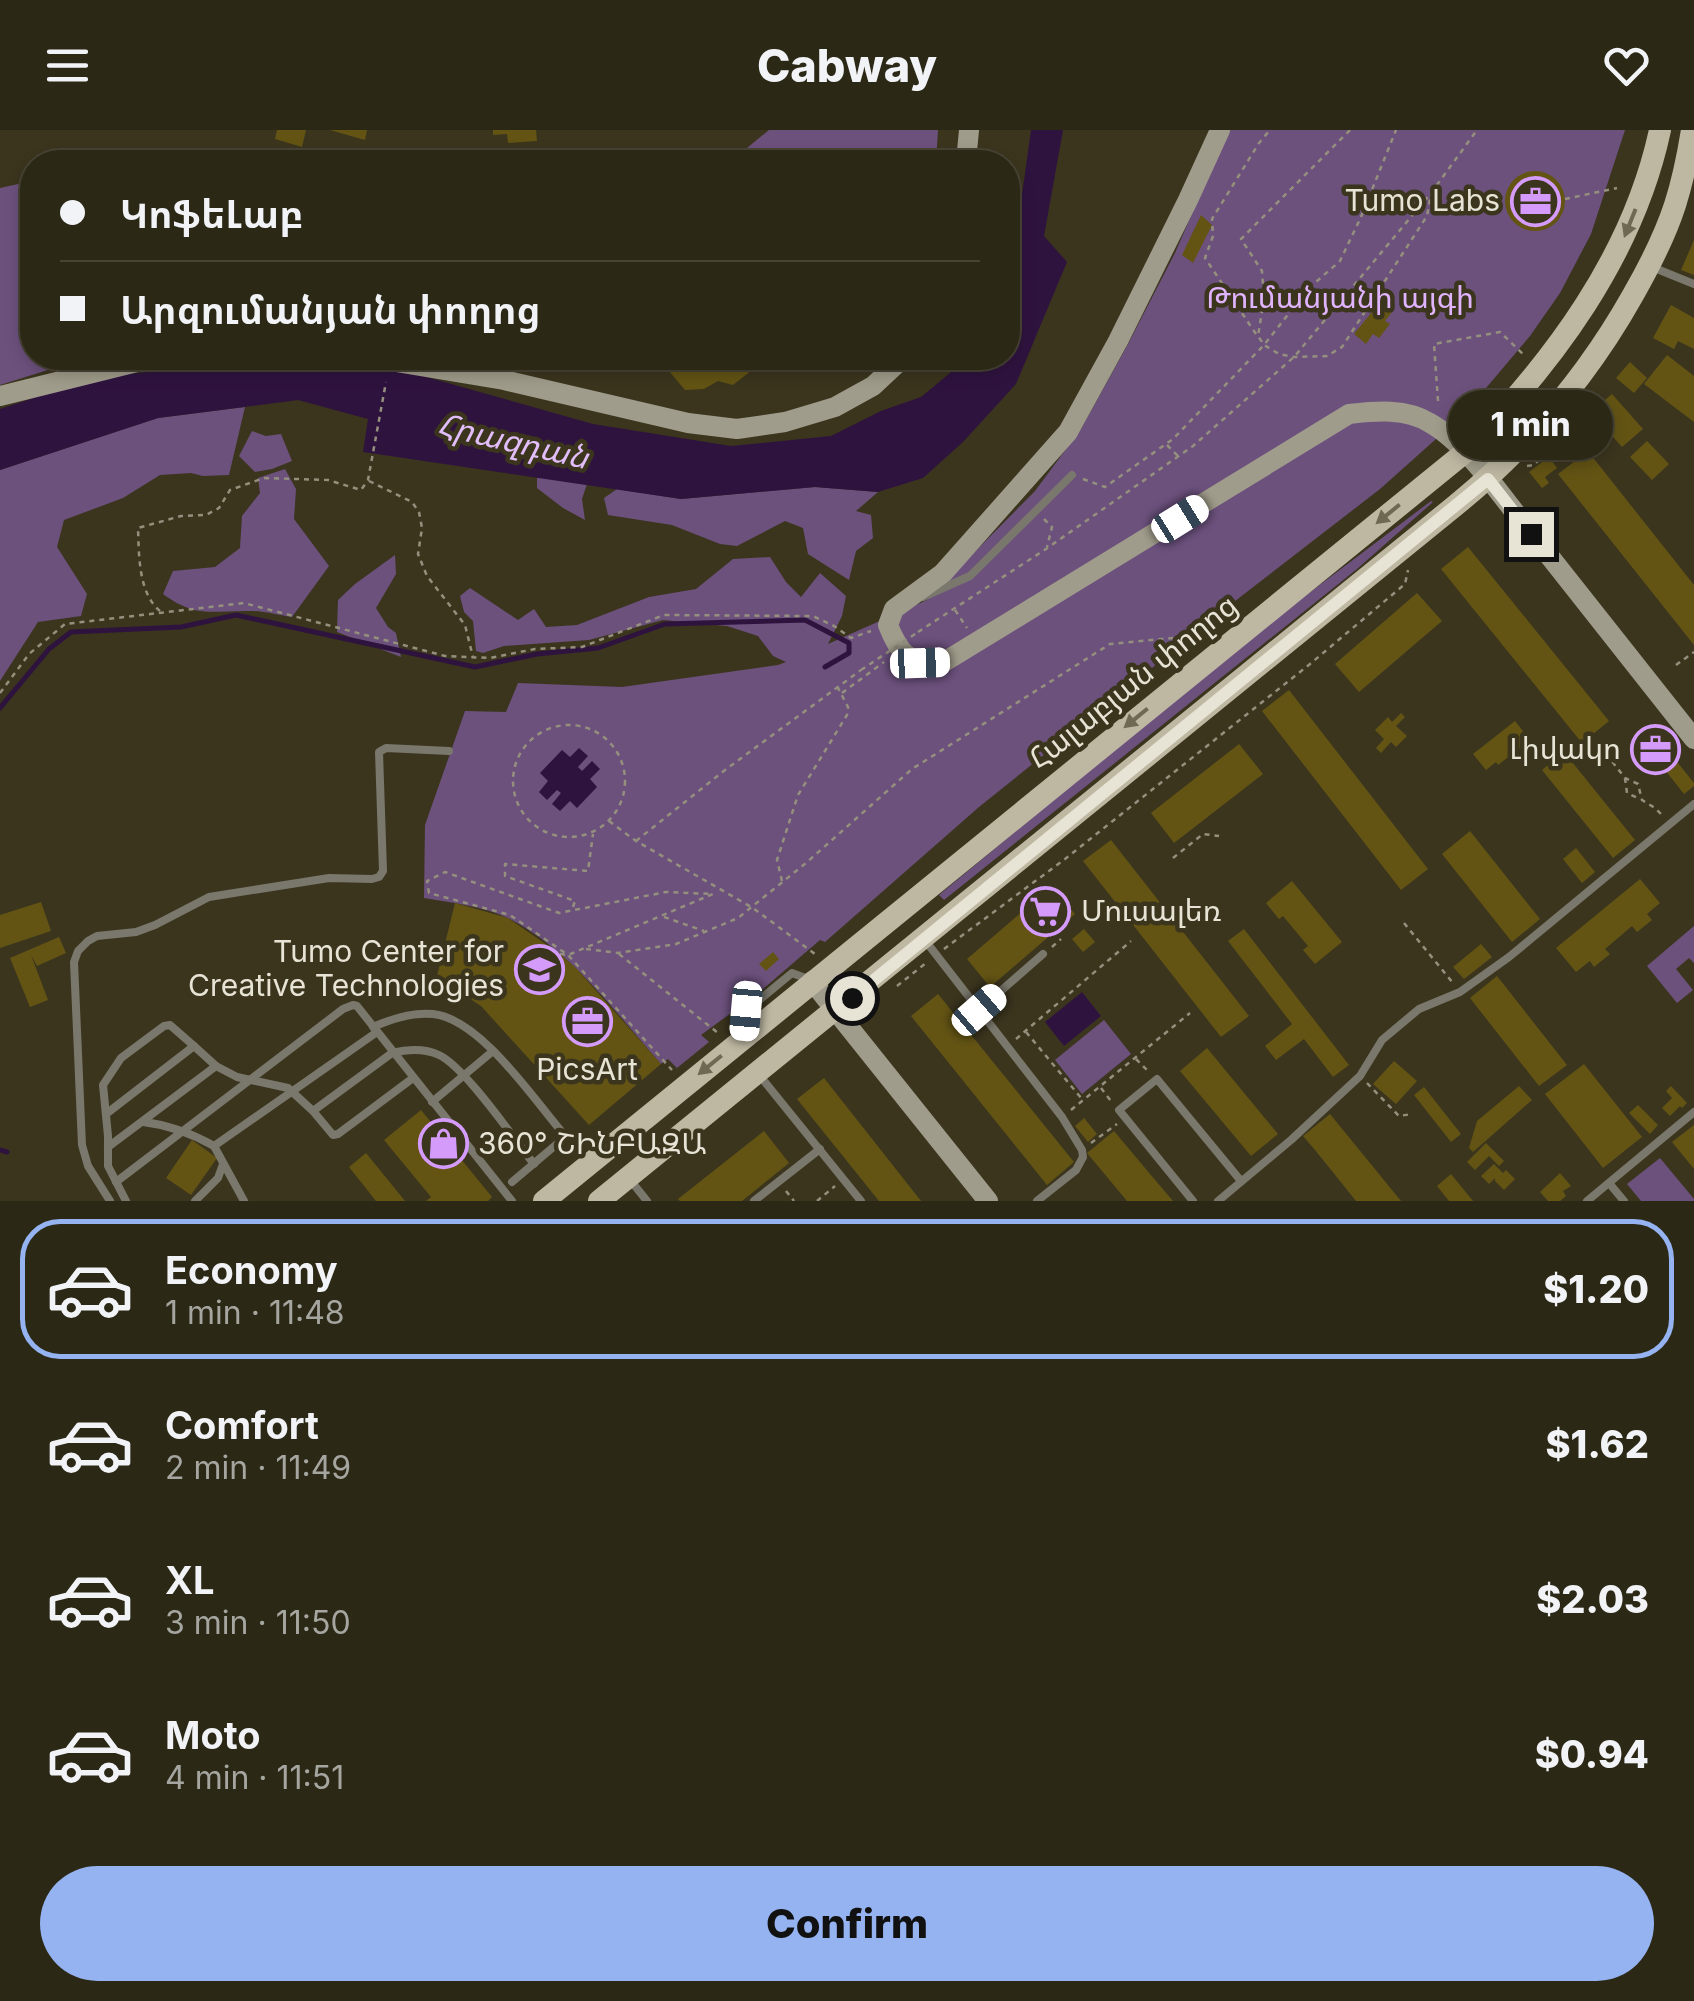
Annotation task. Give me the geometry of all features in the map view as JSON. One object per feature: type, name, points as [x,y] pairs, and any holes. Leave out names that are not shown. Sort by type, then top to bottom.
[{"type":"main road","name":"Հալաբյան փողոց","points":[[544,1201],[1464,453],[1501,417],[1587,304],[1627,233],[1660,130]]},
{"type":"main road","points":[[599,1201],[837,1010],[930,947],[1488,479],[1551,414],[1614,329],[1650,266],[1674,208],[1690,167],[1692,130]]},
{"type":"street","points":[[1220,130],[1144,288],[1068,432],[944,573],[891,617],[900,650],[920,663],[944,662],[1349,414],[1374,411],[1416,416],[1449,436],[1488,479],[1694,739]]},
{"type":"street","points":[[0,396],[104,370]]},
{"type":"street","points":[[444,370],[688,423],[737,429],[785,422],[835,408],[873,386],[890,370]]},
{"type":"street","points":[[812,981],[988,1201]]},
{"type":"lane","points":[[1650,266],[1694,284]]},
{"type":"lane","points":[[891,617],[970,576],[1072,475]]},
{"type":"lane","points":[[110,1201],[88,1166],[82,1144],[74,962],[78,951],[98,936],[136,932],[209,897],[329,878],[379,877],[382,872],[378,752],[386,748],[449,752]]},
{"type":"lane","points":[[1218,1201],[1360,1076],[1382,1040],[1418,1009],[1460,992],[1509,956],[1694,804]]},
{"type":"lane","points":[[930,947],[1062,1117],[1082,1150],[1076,1170],[1037,1201]]},
{"type":"lane","points":[[979,1010],[1043,954]]},
{"type":"lane","points":[[116,1182],[349,1006],[357,1006],[512,1201]]},
{"type":"lane","points":[[214,1146],[375,1029],[408,1016],[432,1014],[469,1028],[493,1051],[564,1138],[512,1182]]},
{"type":"lane","points":[[126,1201],[108,1166],[103,1085],[121,1058],[164,1026],[170,1026],[216,1066],[237,1077],[288,1088],[336,1136],[413,1078]]},
{"type":"lane","points":[[106,1114],[194,1046]]},
{"type":"lane","points":[[314,1111],[392,1053],[406,1049],[441,1056],[464,1076],[534,1164]]},
{"type":"lane","points":[[432,1102],[493,1051]]},
{"type":"lane","points":[[108,1148],[216,1066]]},
{"type":"lane","points":[[758,1074],[861,1201]]},
{"type":"lane","points":[[1193,1201],[1119,1110],[1157,1079],[1241,1182]]},
{"type":"lane","points":[[1587,1201],[1694,1112]]},
{"type":"lane","points":[[142,1122],[183,1131],[214,1146],[241,1200]]},
{"type":"lane","points":[[754,1201],[820,1149]]},
{"type":"lane","points":[[195,1201],[218,1178],[223,1164]]},
{"type":"lane","points":[[628,1177],[648,1201]]},
{"type":"lane","points":[[1608,1183],[1624,1201]]},
{"type":"path","points":[[1270,130],[1212,218],[1213,236],[1204,258],[1264,346],[1279,354],[1327,356],[1342,347],[1427,216],[1431,192]]},
{"type":"path","points":[[1258,336],[1264,299],[1262,271],[1241,238],[1350,130]]},
{"type":"path","points":[[1072,475],[1105,487],[1166,444],[1264,346],[1309,288],[1340,261],[1396,130]]},
{"type":"path","points":[[636,841],[837,686],[1046,549],[1178,456],[1294,357],[1431,192],[1477,130]]},
{"type":"path","points":[[1565,199],[1616,188]]},
{"type":"path","points":[[1438,401],[1434,344],[1500,332],[1524,355]]},
{"type":"path","points":[[162,613],[152,605],[141,572],[138,528],[181,516],[206,515],[219,508],[230,490],[264,478],[328,480],[361,490],[368,480],[386,384]]},
{"type":"path","points":[[1490,401],[1483,408],[1533,458],[1540,450]]},
{"type":"path","points":[[1166,444],[1178,456]]},
{"type":"path","points":[[368,480],[412,502],[419,512],[422,528],[418,554],[427,576],[465,625],[473,658]]},
{"type":"path","points":[[1037,510],[1052,527],[1046,549]]},
{"type":"path","points":[[893,989],[930,947],[1065,859],[1310,664],[1405,584],[1410,561]]},
{"type":"path","points":[[0,693],[28,654],[65,624],[244,603],[445,656],[473,658],[582,647],[664,615],[813,616],[851,638],[891,617]]},
{"type":"path","points":[[582,949],[618,953],[676,944],[738,918],[912,769],[1110,644],[1201,639]]},
{"type":"path","points":[[841,694],[900,650]]},
{"type":"path","points":[[1676,666],[1694,652]]},
{"type":"path","points":[[782,882],[777,860],[798,795],[848,715],[837,686]]},
{"type":"path","points":[[571,724],[604,736],[624,765],[626,783],[622,800],[609,821],[593,832],[567,838],[534,826],[514,796],[515,761],[524,746],[553,726],[571,724]]},
{"type":"path","points":[[1600,746],[1625,778],[1638,784],[1642,800]]},
{"type":"path","points":[[1625,778],[1629,796],[1655,808],[1670,823]]},
{"type":"path","points":[[609,821],[636,841],[753,908],[816,955]]},
{"type":"path","points":[[573,910],[575,901],[505,876],[505,864],[588,871],[593,832]]},
{"type":"path","points":[[1173,858],[1203,834],[1220,836]]},
{"type":"path","points":[[560,954],[568,955],[713,894],[666,892],[559,913],[446,872],[428,881],[429,892],[510,915],[568,955],[673,1071]]},
{"type":"path","points":[[663,916],[706,932]]},
{"type":"path","points":[[1404,923],[1460,992]]},
{"type":"path","points":[[1007,1046],[1131,942]]},
{"type":"path","points":[[618,953],[719,1034]]},
{"type":"path","points":[[1062,1117],[1190,1014]]},
{"type":"path","points":[[1024,1031],[1083,1100]]},
{"type":"path","points":[[1135,1058],[1157,1079]]},
{"type":"path","points":[[1360,1076],[1399,1116],[1412,1114]]},
{"type":"path","points":[[1100,1087],[1119,1110]]},
{"type":"path","points":[[1082,1150],[1126,1118]]},
{"type":"path","points":[[817,1201],[844,1180]]},
{"type":"path","points":[[826,1194],[831,1201]]},
{"type":"green space","points":[[769,130],[938,130],[937,150],[745,150]]},
{"type":"green space","name":"Թումանյանի այգի","points":[[1228,130],[1625,130],[1591,234],[1560,293],[1530,336],[1464,414],[1380,489],[979,807],[825,942],[820,940],[701,1035],[709,1042],[677,1068],[668,1059],[661,1064],[591,984],[531,931],[488,911],[424,898],[425,825],[465,711],[506,712],[518,683],[622,687],[786,662],[773,656],[758,636],[727,626],[663,620],[589,640],[504,646],[483,653],[476,651],[473,621],[464,612],[460,596],[470,588],[518,620],[534,609],[546,627],[577,625],[649,597],[696,589],[733,559],[770,557],[801,597],[820,573],[846,596],[842,616],[828,644],[927,600],[1035,491],[1081,429],[1175,253]]},
{"type":"green space","points":[[20,184],[20,370],[48,370],[0,385],[0,188]]},
{"type":"green space","points":[[245,407],[229,475],[160,475],[123,498],[64,520],[57,547],[87,594],[81,616],[38,622],[0,681],[0,470],[158,418]]},
{"type":"green space","points":[[252,431],[266,436],[281,434],[292,461],[255,472],[239,456]]},
{"type":"green space","points":[[285,469],[296,489],[294,519],[329,566],[292,617],[256,611],[196,610],[163,594],[173,571],[215,567],[240,548],[242,516],[260,493],[258,478]]},
{"type":"green space","points":[[537,477],[587,484],[582,499],[585,520],[537,488]]},
{"type":"green space","points":[[815,487],[878,492],[856,511],[871,515],[873,538],[856,551],[849,580],[808,554],[803,528],[785,521],[737,546],[720,544],[672,525],[608,515],[604,498],[617,489],[681,499]]},
{"type":"green space","points":[[1431,501],[1357,569],[944,900],[939,895],[1244,642]]},
{"type":"green space","points":[[395,555],[396,574],[376,608],[396,633],[401,657],[337,632],[338,600]]},
{"type":"green space","points":[[1694,926],[1694,963],[1689,958],[1676,969],[1693,990],[1677,1003],[1647,966]]},
{"type":"green space","points":[[1104,1020],[1131,1054],[1082,1094],[1055,1060]]},
{"type":"green space","points":[[1660,1158],[1694,1201],[1641,1201],[1627,1184]]},
{"type":"water","name":"Հրազդան","points":[[1031,130],[1063,130],[1044,236],[1067,262],[1016,384],[963,442],[923,478],[878,492],[815,487],[681,499],[363,452],[368,419],[298,400],[158,418],[0,470],[0,409],[98,377],[167,370],[396,370],[593,424],[731,446],[831,436],[881,411],[921,397],[954,370],[1020,370],[1022,195]]},
{"type":"water","points":[[579,748],[588,756],[578,767],[582,771],[592,761],[600,769],[590,779],[597,787],[577,808],[570,801],[560,811],[552,804],[561,793],[557,790],[547,800],[539,792],[548,781],[540,773],[562,750],[570,757]]},
{"type":"water","points":[[1082,992],[1101,1016],[1064,1046],[1045,1022]]},
{"type":"building","points":[[277,130],[306,130],[302,147],[275,139]]},
{"type":"building","points":[[330,130],[367,130],[365,140]]},
{"type":"building","points":[[493,130],[536,130],[537,141],[508,143],[507,134],[493,135]]},
{"type":"building","name":"Tumo Labs","points":[[1535,171],[1556,180],[1565,201],[1556,222],[1535,231],[1514,222],[1505,201],[1514,180]]},
{"type":"building","points":[[1201,215],[1212,225],[1193,263],[1182,255]]},
{"type":"building","points":[[1694,240],[1694,275],[1681,270]]},
{"type":"building","points":[[1380,302],[1392,312],[1385,321],[1390,324],[1379,338],[1373,334],[1366,344],[1354,334]]},
{"type":"building","points":[[1671,305],[1694,318],[1694,349],[1678,341],[1674,349],[1653,338]]},
{"type":"building","points":[[1667,355],[1694,376],[1694,422],[1644,384]]},
{"type":"building","points":[[1630,362],[1647,378],[1634,393],[1616,378]]},
{"type":"building","points":[[668,370],[752,370],[733,385],[718,381],[704,389],[685,390]]},
{"type":"building","points":[[1612,394],[1643,429],[1622,447],[1591,412]]},
{"type":"building","points":[[1582,431],[1594,445],[1587,450],[1694,585],[1694,645],[1558,474],[1583,455],[1571,440]]},
{"type":"building","points":[[1647,441],[1669,464],[1652,480],[1630,457]]},
{"type":"building","points":[[1549,457],[1557,468],[1545,477],[1549,483],[1542,488],[1529,472]]},
{"type":"building","points":[[1468,547],[1609,721],[1582,743],[1441,569]]},
{"type":"building","points":[[1417,593],[1442,621],[1359,692],[1335,664]]},
{"type":"building","points":[[1289,690],[1428,869],[1401,890],[1262,711]]},
{"type":"building","points":[[1401,713],[1405,717],[1396,726],[1407,736],[1396,747],[1391,742],[1381,753],[1376,748],[1384,739],[1375,730],[1388,717],[1392,722]]},
{"type":"building","points":[[1515,721],[1530,740],[1486,770],[1473,754]]},
{"type":"building","points":[[1654,733],[1694,783],[1684,794],[1661,765],[1653,771],[1634,748]]},
{"type":"building","points":[[1239,744],[1263,774],[1174,843],[1151,813]]},
{"type":"building","points":[[1564,752],[1635,840],[1613,858],[1542,770]]},
{"type":"building","points":[[1470,831],[1540,919],[1512,942],[1442,854]]},
{"type":"building","points":[[1111,840],[1249,1016],[1221,1037],[1083,861]]},
{"type":"building","points":[[1576,848],[1595,872],[1582,883],[1563,859]]},
{"type":"building","points":[[1640,879],[1660,903],[1647,914],[1652,920],[1637,932],[1632,926],[1605,949],[1610,954],[1594,967],[1590,961],[1576,972],[1556,948]]},
{"type":"building","points":[[1292,881],[1342,942],[1315,964],[1303,950],[1308,946],[1283,916],[1279,919],[1266,903]]},
{"type":"building","points":[[1051,887],[1075,914],[990,987],[967,959]]},
{"type":"building","points":[[41,902],[51,931],[0,948],[0,915]]},
{"type":"building","points":[[455,903],[508,918],[560,954],[661,1064],[589,1125],[481,1006],[463,994],[434,988]]},
{"type":"building","points":[[1084,929],[1095,942],[1083,952],[1072,939]]},
{"type":"building","points":[[1244,929],[1349,1065],[1333,1077],[1304,1039],[1276,1060],[1265,1046],[1292,1024],[1228,941]]},
{"type":"building","points":[[59,937],[66,953],[37,966],[31,955],[48,1000],[30,1007],[10,958]]},
{"type":"building","points":[[1481,944],[1492,957],[1464,979],[1453,967]]},
{"type":"building","points":[[773,952],[779,959],[766,971],[759,964]]},
{"type":"building","points":[[1497,976],[1567,1065],[1539,1086],[1470,998]]},
{"type":"building","points":[[938,994],[1074,1162],[1047,1185],[911,1016]]},
{"type":"building","points":[[1207,1048],[1278,1134],[1251,1156],[1180,1071]]},
{"type":"building","points":[[1394,1061],[1417,1081],[1396,1104],[1373,1084]]},
{"type":"building","points":[[1584,1064],[1642,1137],[1603,1168],[1545,1094]]},
{"type":"building","points":[[824,1078],[921,1201],[879,1201],[797,1099]]},
{"type":"building","points":[[1519,1086],[1532,1100],[1473,1152],[1469,1148],[1477,1121]]},
{"type":"building","points":[[1671,1086],[1687,1103],[1670,1116],[1662,1108],[1672,1098],[1666,1091]]},
{"type":"building","points":[[1424,1087],[1461,1134],[1451,1142],[1414,1095]]},
{"type":"building","points":[[1638,1105],[1658,1125],[1650,1134],[1629,1113]]},
{"type":"building","points":[[421,1110],[492,1197],[488,1201],[426,1201],[431,1197],[384,1140]]},
{"type":"building","points":[[1330,1114],[1401,1201],[1356,1201],[1303,1136]]},
{"type":"building","points":[[1084,1118],[1097,1134],[1088,1142],[1075,1126]]},
{"type":"building","points":[[1694,1125],[1694,1169],[1672,1142]]},
{"type":"building","points":[[764,1131],[789,1163],[742,1201],[678,1199]]},
{"type":"building","points":[[1114,1131],[1173,1201],[1127,1201],[1087,1153]]},
{"type":"building","points":[[192,1140],[217,1158],[191,1195],[166,1178]]},
{"type":"building","points":[[1486,1143],[1504,1161],[1499,1166],[1489,1156],[1475,1170],[1467,1162]]},
{"type":"building","points":[[366,1153],[405,1201],[376,1201],[349,1167]]},
{"type":"building","points":[[1494,1164],[1515,1179],[1504,1190],[1495,1178],[1489,1184],[1481,1176]]},
{"type":"building","points":[[1560,1173],[1571,1186],[1563,1191],[1566,1196],[1560,1201],[1548,1201],[1540,1192]]},
{"type":"building","points":[[1451,1174],[1473,1201],[1449,1201],[1437,1186]]},
{"type":"waterway","points":[[0,708],[49,649],[71,632],[181,627],[236,615],[475,667],[537,654],[598,648],[665,624],[805,620],[849,643],[849,653],[825,667]]},
{"type":"waterway","points":[[0,1150],[7,1152]]},
{"type":"place","name":"Tumo Labs","points":[[1535,201]]},
{"type":"place","name":"Լիվակո","points":[[1656,749]]},
{"type":"place","name":"Մուսալեռ","points":[[1046,911]]},
{"type":"place","name":"Tumo Center for Creative Technologies","points":[[539,969]]},
{"type":"place","name":"PicsArt","points":[[587,1021]]},
{"type":"place","name":"360° ՇԻՆԲԱԶԱ","points":[[443,1144]]},
{"type":"route","points":[[852,998],[1488,479],[1531,534]]}]
